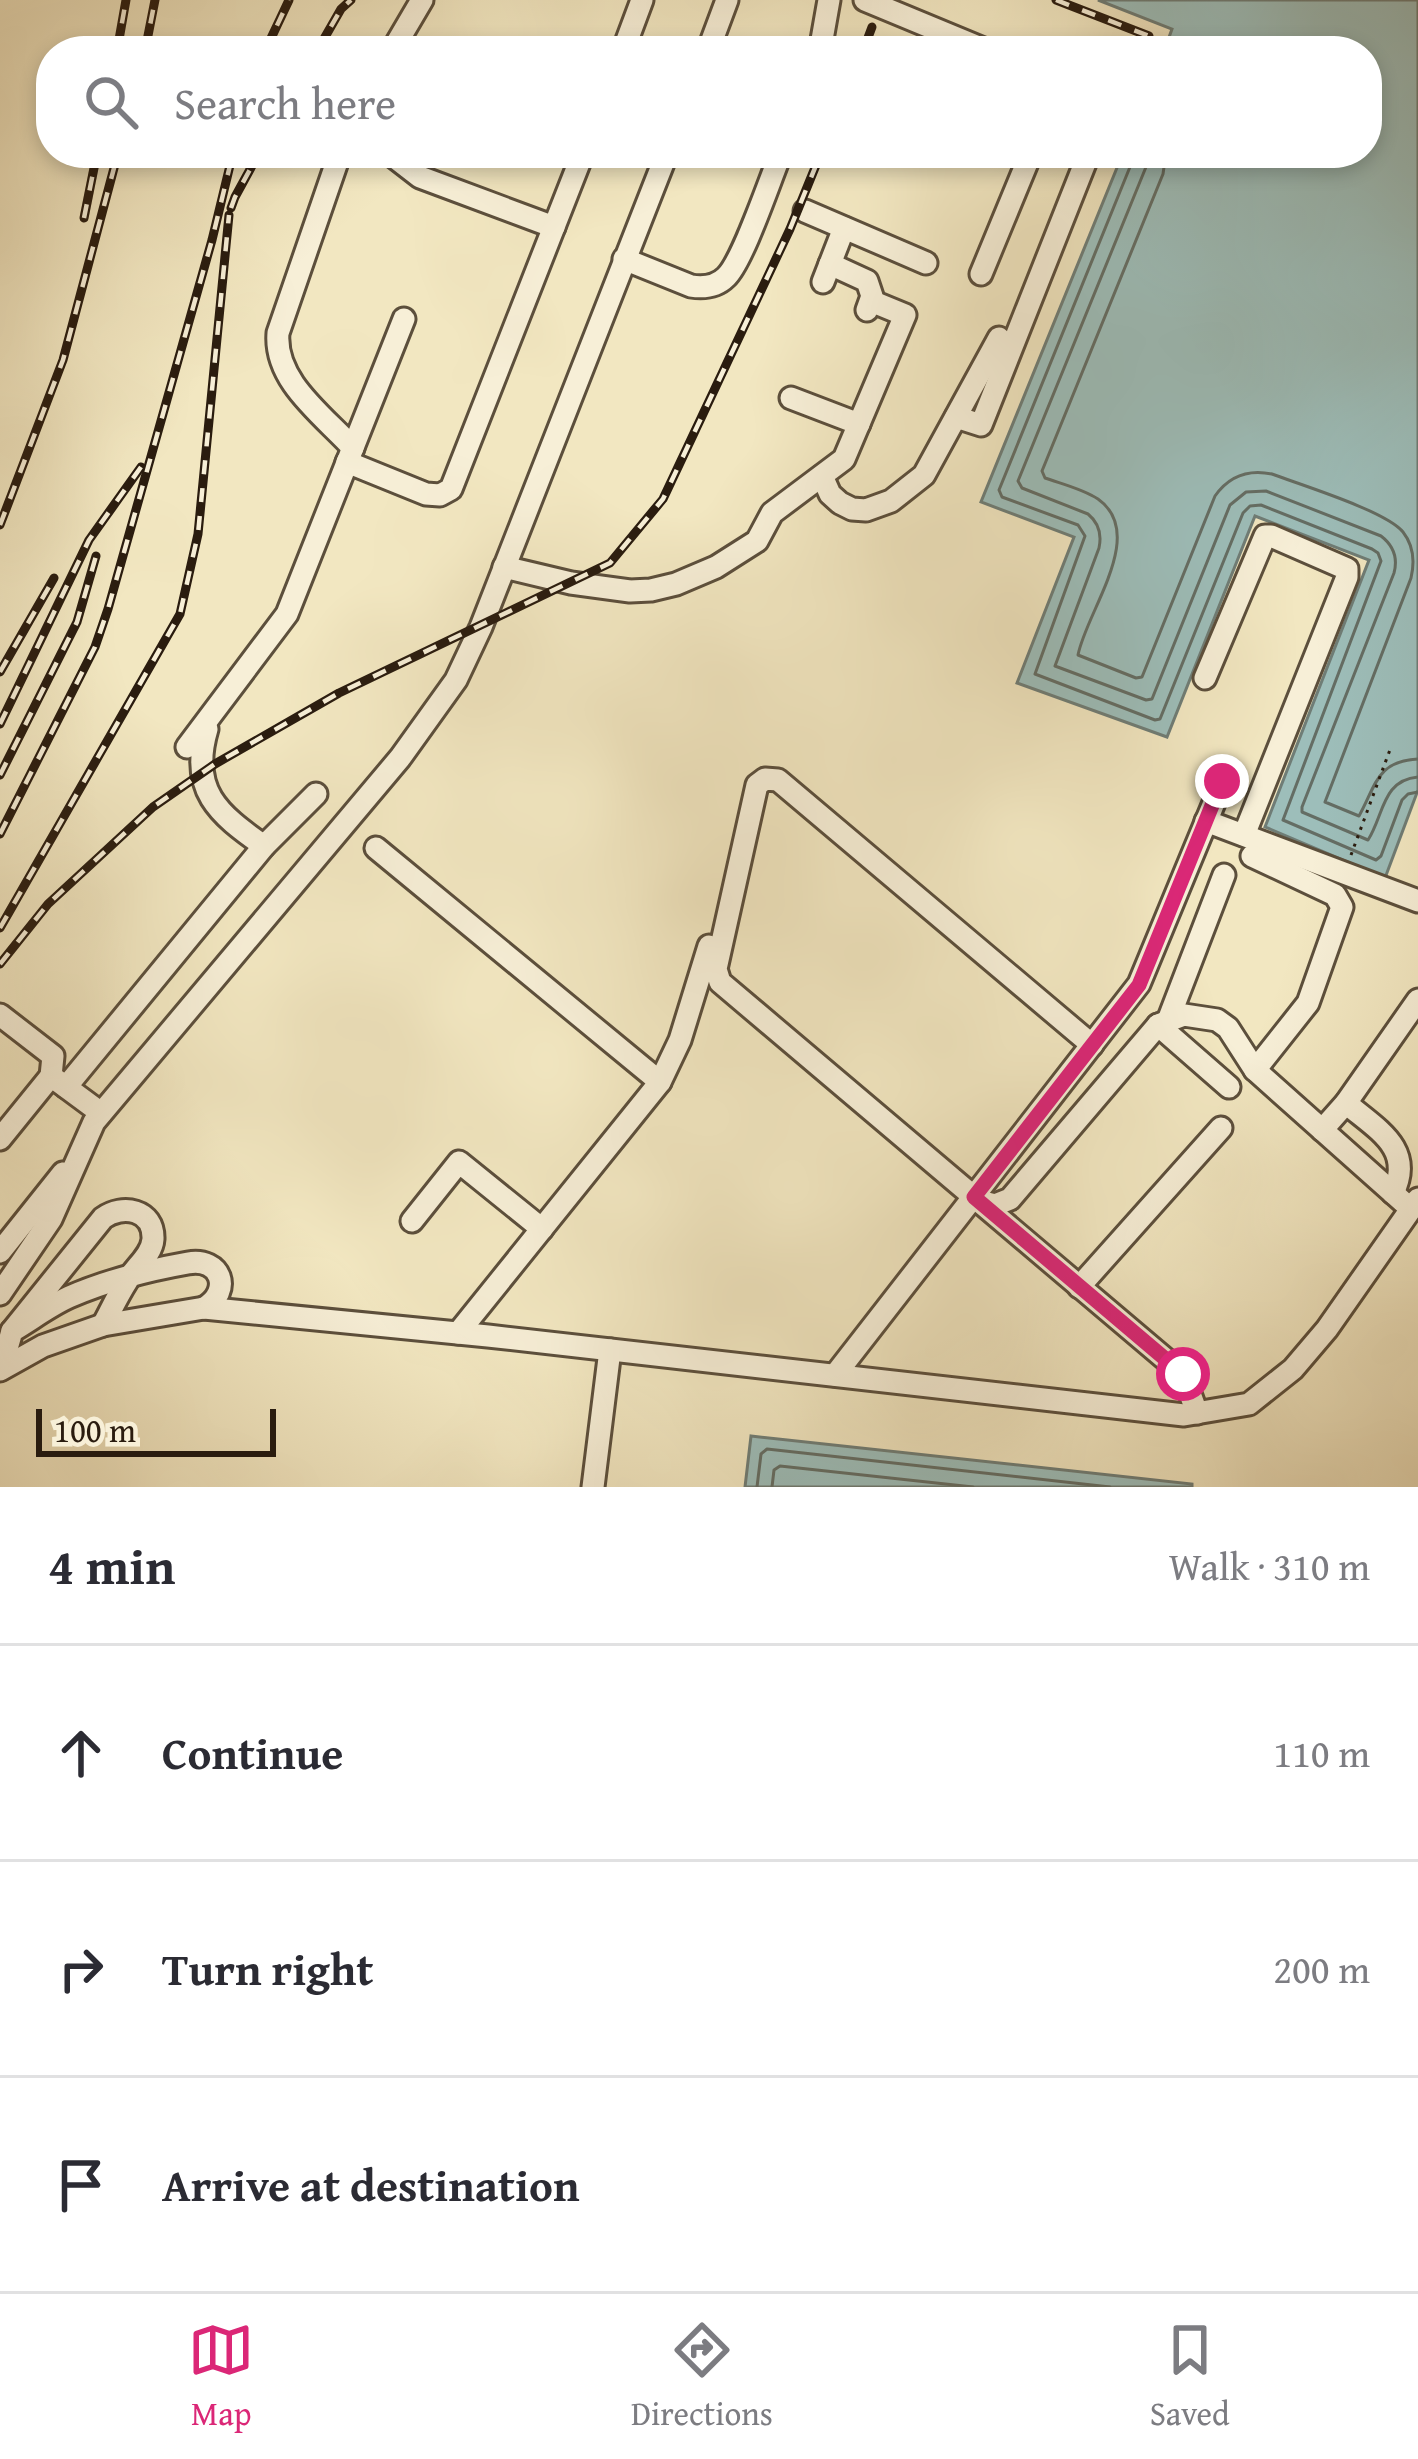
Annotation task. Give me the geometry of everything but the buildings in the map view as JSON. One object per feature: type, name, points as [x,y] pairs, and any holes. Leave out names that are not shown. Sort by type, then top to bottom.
[{"type":"lane","points":[[401,36],[422,0]]},
{"type":"lane","points":[[628,36],[642,0]]},
{"type":"lane","points":[[714,36],[728,0]]},
{"type":"lane","points":[[823,36],[829,0]]},
{"type":"lane","points":[[865,0],[952,36]]},
{"type":"lane","points":[[335,168],[278,333],[281,365],[350,455],[426,494],[440,495],[451,488],[577,168]]},
{"type":"lane","points":[[408,168],[420,177],[554,227]]},
{"type":"lane","points":[[0,1294],[51,1219],[94,1122],[400,758],[456,680],[661,168]]},
{"type":"lane","points":[[624,260],[691,286],[722,281],[736,263],[775,168]]},
{"type":"lane","points":[[981,274],[1025,168]]},
{"type":"lane","points":[[956,417],[981,425],[1083,168]]},
{"type":"lane","points":[[805,211],[926,263]]},
{"type":"lane","points":[[504,567],[630,591],[676,584],[758,541],[772,513],[844,459],[905,315],[869,306],[868,281],[826,273],[844,228]]},
{"type":"lane","points":[[187,747],[287,614],[404,319]]},
{"type":"lane","points":[[822,476],[840,503],[866,510],[879,508],[924,475],[999,338]]},
{"type":"lane","points":[[791,398],[859,424]]},
{"type":"lane","points":[[1205,678],[1264,536],[1347,569],[1248,846]]},
{"type":"lane","points":[[210,720],[201,756],[207,791],[225,820],[263,846]]},
{"type":"lane","points":[[1092,1045],[778,780],[765,779],[757,785],[716,969],[720,982],[1183,1374],[1197,1413]]},
{"type":"lane","points":[[835,1376],[1139,985],[1222,781]]},
{"type":"lane","points":[[0,1139],[58,1082],[263,846],[316,794]]},
{"type":"lane","points":[[1206,821],[1335,895],[1342,907],[1308,1003],[1255,1070]]},
{"type":"lane","points":[[1248,846],[1418,902]]},
{"type":"lane","points":[[376,848],[397,879],[660,1082]]},
{"type":"lane","points":[[458,1334],[660,1082],[680,1040],[739,859]]},
{"type":"lane","points":[[974,1197],[987,1205],[1010,1199],[1164,1022],[1224,875]]},
{"type":"lane","points":[[1322,1130],[1418,1000]]},
{"type":"lane","points":[[0,1015],[53,1056],[58,1082],[101,1114]]},
{"type":"lane","points":[[0,1369],[43,1346],[103,1324],[204,1308],[1184,1415],[1249,1404],[1293,1369],[1327,1329],[1414,1204],[1393,1193],[1255,1070],[1228,1028],[1217,1020],[1184,1015],[1164,1022]]},
{"type":"lane","points":[[1164,1022],[1229,1087]]},
{"type":"lane","points":[[1346,1103],[1393,1144],[1401,1168],[1393,1193]]},
{"type":"lane","points":[[1079,1287],[1221,1128]]},
{"type":"lane","points":[[0,1252],[81,1150]]},
{"type":"lane","points":[[412,1221],[459,1162],[542,1229]]},
{"type":"lane","points":[[0,1369],[12,1331],[103,1218],[127,1209],[148,1222],[153,1240],[103,1324]]},
{"type":"lane","points":[[12,1331],[68,1298],[129,1276],[194,1262],[209,1265],[219,1276],[220,1291],[204,1308]]},
{"type":"lane","points":[[593,1487],[610,1350]]},
{"type":"path","points":[[1348,862],[1391,747]]},
{"type":"water","points":[[1098,0],[1418,0],[1418,790],[1385,878],[1265,827],[1369,560],[1255,516],[1167,737],[1017,683],[1074,537],[981,502],[1117,168],[1382,168],[1382,36],[1169,36],[1172,29]]},
{"type":"water","points":[[751,1436],[1192,1484],[1192,1487],[745,1487]]},
{"type":"railway","points":[[120,36],[126,0]]},
{"type":"railway","points":[[148,36],[155,0]]},
{"type":"railway","points":[[272,36],[289,0]]},
{"type":"railway","points":[[326,36],[351,0]]},
{"type":"railway","points":[[1056,0],[1149,36]]},
{"type":"railway","points":[[869,36],[872,27]]},
{"type":"railway","points":[[84,218],[94,168]]},
{"type":"railway","points":[[0,525],[63,360],[114,168]]},
{"type":"railway","points":[[0,834],[95,647],[229,168]]},
{"type":"railway","points":[[231,208],[251,168]]},
{"type":"railway","points":[[0,964],[48,904],[153,807],[215,764],[339,693],[610,563],[663,499],[815,168]]},
{"type":"railway","points":[[0,928],[180,614],[198,534],[229,215]]},
{"type":"railway","points":[[0,724],[89,540],[141,467]]},
{"type":"railway","points":[[0,775],[77,622],[96,556]]},
{"type":"railway","points":[[0,672],[54,578]]},
{"type":"route","points":[[1183,1374],[974,1197],[1139,985],[1222,781]]}]
